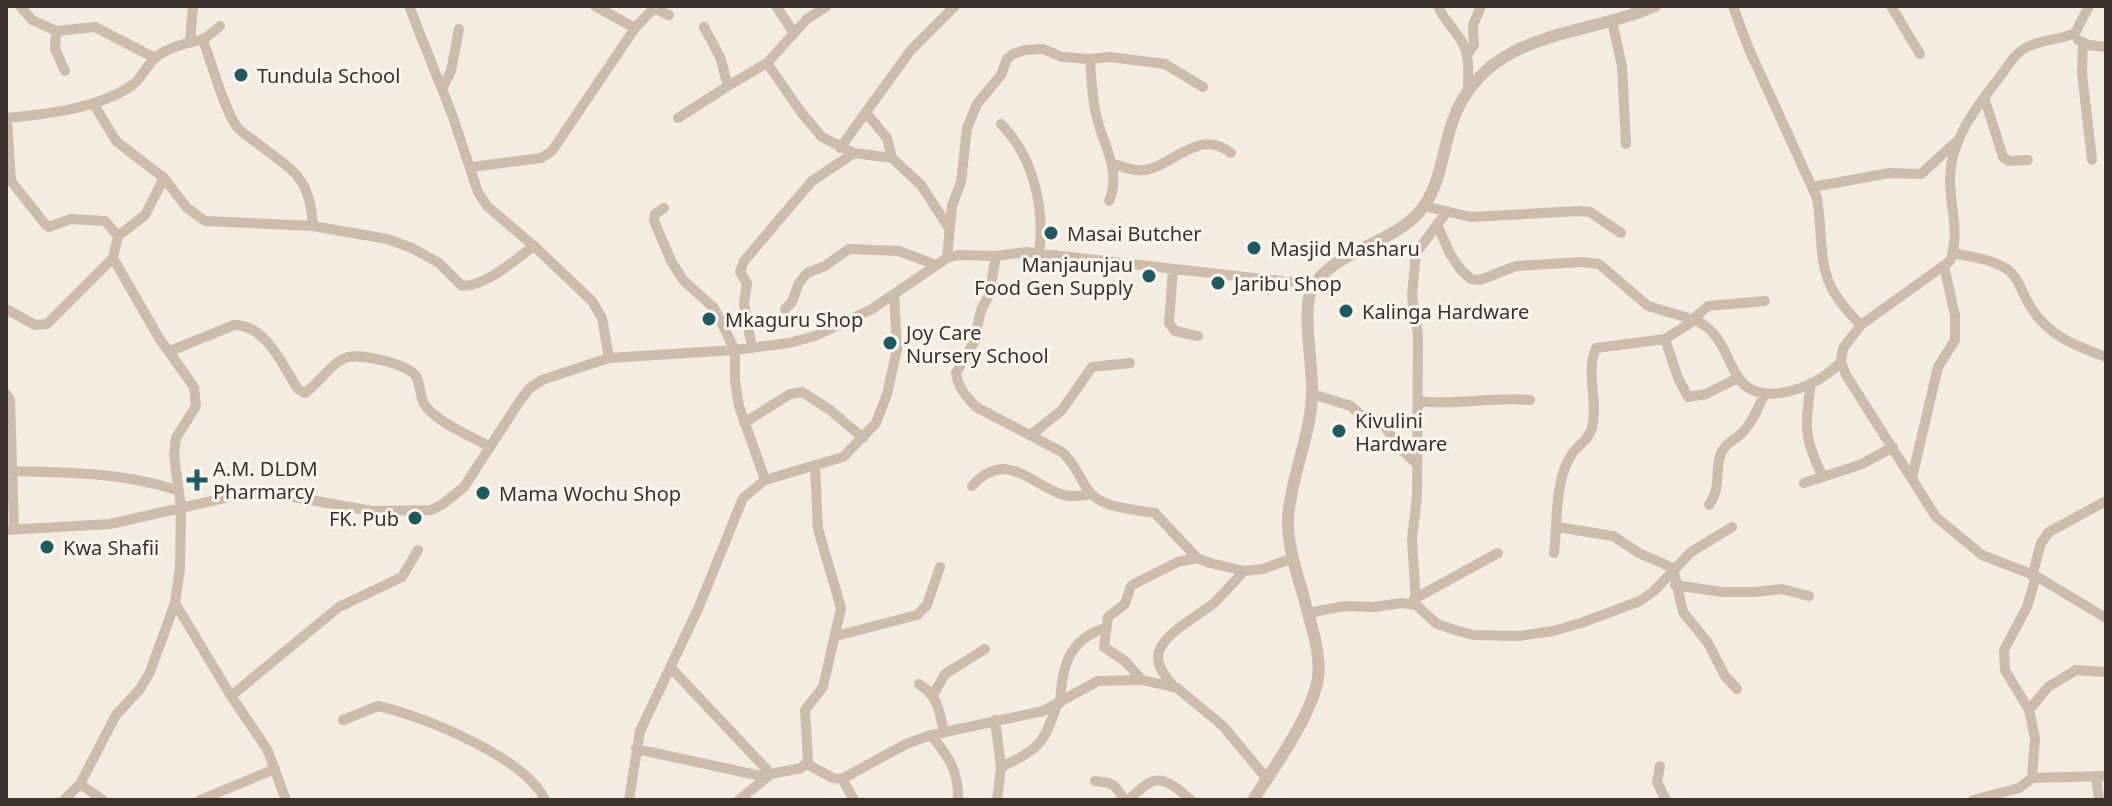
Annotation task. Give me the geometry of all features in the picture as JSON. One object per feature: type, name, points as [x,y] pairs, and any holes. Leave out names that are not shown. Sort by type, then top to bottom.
[{"type":"street","points":[[20,6],[32,20],[56,31],[95,27],[155,58]]},
{"type":"street","points":[[190,41],[193,6]]},
{"type":"street","points":[[409,6],[472,167],[478,192],[487,206],[534,246],[598,309],[609,358]]},
{"type":"street","points":[[595,6],[635,28]]},
{"type":"street","points":[[776,6],[794,33]]},
{"type":"street","points":[[678,118],[767,63],[807,19],[827,6]]},
{"type":"street","points":[[840,148],[911,50],[955,6]]},
{"type":"street","points":[[1438,6],[1447,24],[1463,42],[1467,55],[1468,89]]},
{"type":"street","points":[[1467,55],[1474,45],[1473,25],[1481,6]]},
{"type":"street","points":[[1253,800],[1306,714],[1318,678],[1315,642],[1293,558],[1288,518],[1308,428],[1312,394],[1306,313],[1315,285],[1326,270],[1390,236],[1414,219],[1439,176],[1453,119],[1468,89],[1487,69],[1507,54],[1537,40],[1612,21],[1638,9],[1655,6]]},
{"type":"street","points":[[1733,6],[1748,47],[1813,187],[1821,221],[1819,245],[1825,274],[1835,295],[1861,325]]},
{"type":"street","points":[[1891,6],[1920,54]]},
{"type":"street","points":[[2089,6],[2075,33],[2024,48],[1970,116],[1958,140],[1950,176],[1956,230],[1953,253],[1944,266],[1861,325],[1843,348],[1841,362],[1859,400],[1893,447],[1936,517],[1982,555],[2034,576],[2106,618]]},
{"type":"street","points":[[472,167],[541,158],[552,151],[635,28],[654,8],[669,15]]},
{"type":"street","points":[[1612,21],[1622,66],[1626,144]]},
{"type":"street","points":[[118,236],[105,221],[71,219],[49,227],[9,181],[7,118],[93,103],[132,86],[155,58],[190,41],[203,40],[220,26]]},
{"type":"street","points":[[704,27],[720,57],[728,86]]},
{"type":"street","points":[[442,89],[451,71],[459,29]]},
{"type":"street","points":[[56,31],[55,49],[65,71]]},
{"type":"street","points":[[2069,35],[2106,47]]},
{"type":"street","points":[[203,40],[229,112],[238,127],[298,175],[312,202],[313,226]]},
{"type":"street","points":[[2083,42],[2082,73],[2092,160]]},
{"type":"street","points":[[947,258],[952,206],[961,182],[967,128],[977,104],[1001,75],[1007,59],[1025,50],[1043,49],[1062,57],[1110,57],[1165,64],[1203,87]]},
{"type":"street","points":[[1090,59],[1095,112],[1113,164],[1113,187],[1109,201]]},
{"type":"street","points":[[767,63],[822,137],[854,153],[892,158]]},
{"type":"street","points":[[1984,97],[2003,157],[2009,161],[2028,160]]},
{"type":"street","points":[[93,103],[116,141],[164,178],[187,208],[205,221],[313,226],[387,239],[439,263],[462,286],[471,286],[486,278],[534,246]]},
{"type":"street","points":[[867,114],[887,138],[892,158],[921,185],[949,228]]},
{"type":"street","points":[[1001,124],[1019,145],[1040,201],[1039,254]]},
{"type":"street","points":[[1813,187],[1889,173],[1921,174],[1958,140]]},
{"type":"street","points":[[1113,164],[1141,171],[1152,169],[1200,144],[1231,153]]},
{"type":"street","points":[[752,348],[744,304],[747,283],[740,272],[744,261],[812,181],[854,153]]},
{"type":"street","points":[[6,309],[35,325],[47,324],[113,258],[118,236],[145,215],[164,178]]},
{"type":"street","points":[[1424,206],[1446,213],[1488,217],[1590,212],[1621,233]]},
{"type":"street","points":[[664,208],[653,217],[670,260],[684,281],[714,308],[735,350],[735,381],[744,423],[765,480]]},
{"type":"street","points":[[1446,213],[1421,243],[1415,262],[1412,296],[1418,334],[1417,497],[1412,539],[1415,602],[1437,624],[1473,635],[1519,636],[1553,631],[1640,601],[1653,592],[1673,568],[1699,545],[1732,527]]},
{"type":"street","points":[[1437,224],[1449,252],[1471,279],[1480,280],[1516,266],[1581,262],[1606,267],[1619,283],[1648,306],[1701,322],[1720,342],[1738,378],[1749,390],[1764,395],[1787,392],[1830,373],[1841,362]]},
{"type":"street","points":[[785,309],[807,273],[825,266],[845,250],[899,251],[936,265]]},
{"type":"street","points":[[6,394],[10,400],[10,530],[110,524],[247,493],[271,493],[372,511],[431,510],[464,487],[530,388],[542,380],[609,358],[735,350],[789,343],[815,336],[872,309],[947,258],[958,255],[996,256],[1026,252],[1315,285]]},
{"type":"street","points":[[1953,253],[2003,267],[2014,275],[2029,305],[2049,328],[2071,345],[2106,357]]},
{"type":"street","points":[[996,256],[989,295],[981,310],[974,342],[958,366],[959,388],[976,407],[1067,456],[1090,494]]},
{"type":"street","points":[[64,800],[80,784],[116,715],[140,689],[150,672],[175,603],[180,568],[181,508],[174,455],[176,438],[196,406],[197,396],[113,258]]},
{"type":"street","points":[[1912,478],[1938,367],[1955,340],[1955,315],[1944,266]]},
{"type":"street","points":[[1173,269],[1169,323],[1175,331],[1198,336]]},
{"type":"street","points":[[629,800],[636,749],[648,712],[698,609],[743,498],[765,480],[843,457],[876,423],[897,349],[894,294]]},
{"type":"street","points":[[1554,553],[1563,475],[1570,456],[1592,431],[1596,348],[1665,339],[1708,306],[1765,301]]},
{"type":"street","points":[[170,351],[234,325],[242,325],[260,333],[298,389],[305,393],[340,361],[349,357],[403,365],[413,371],[418,380],[419,394],[432,414],[490,447]]},
{"type":"street","points":[[1665,339],[1688,397],[1706,394],[1738,378]]},
{"type":"street","points":[[1031,435],[1062,410],[1092,367],[1130,363]]},
{"type":"street","points":[[1811,383],[1806,440],[1823,477]]},
{"type":"street","points":[[744,423],[790,394],[802,392],[830,410],[863,438]]},
{"type":"street","points":[[1312,394],[1351,406],[1362,416],[1382,422],[1398,446],[1417,464]]},
{"type":"street","points":[[1709,505],[1717,494],[1720,454],[1727,443],[1744,431],[1764,395]]},
{"type":"street","points":[[1418,401],[1442,404],[1509,398],[1530,400]]},
{"type":"street","points":[[1804,483],[1862,464],[1893,447]]},
{"type":"street","points":[[807,764],[805,710],[823,687],[841,608],[818,529],[815,466]]},
{"type":"street","points":[[972,486],[983,473],[992,469],[1023,473],[1059,494],[1090,494],[1133,511],[1155,513],[1197,558]]},
{"type":"street","points":[[8,471],[55,470],[131,477],[177,490]]},
{"type":"street","points":[[2032,778],[2035,738],[2029,710],[2005,670],[2004,650],[2027,607],[2041,543],[2049,532],[2106,501]]},
{"type":"street","points":[[1557,527],[1613,536],[1639,553],[1673,568]]},
{"type":"street","points":[[231,696],[339,607],[402,577],[418,550]]},
{"type":"street","points":[[1308,613],[1345,606],[1415,602],[1498,553]]},
{"type":"street","points":[[1142,680],[1125,661],[1104,647],[1108,617],[1125,604],[1131,586],[1178,562],[1197,558],[1244,571],[1263,569],[1293,558]]},
{"type":"street","points":[[836,636],[917,615],[927,605],[940,567]]},
{"type":"street","points":[[1673,568],[1675,585],[1688,622],[1708,643],[1725,676],[1737,689]]},
{"type":"street","points":[[1244,571],[1215,602],[1181,626],[1162,645],[1158,657],[1160,667],[1172,685],[1223,726],[1267,779]]},
{"type":"street","points":[[1675,585],[1722,592],[1782,589],[1809,596]]},
{"type":"street","points":[[175,603],[267,749],[286,800]]},
{"type":"street","points":[[1001,767],[1030,753],[1039,745],[1058,704],[1069,657],[1083,638],[1105,628]]},
{"type":"street","points":[[933,695],[945,674],[985,649]]},
{"type":"street","points":[[671,668],[769,776]]},
{"type":"street","points":[[2029,710],[2048,687],[2076,670],[2106,672]]},
{"type":"street","points":[[807,764],[833,778],[842,779],[906,744],[931,735],[1043,711],[1098,681],[1142,680],[1172,685]]},
{"type":"street","points":[[919,684],[933,695],[940,710],[944,732]]},
{"type":"street","points":[[343,720],[378,706],[443,729],[491,751],[514,766],[533,781],[545,800]]},
{"type":"street","points":[[995,720],[1001,767],[997,800]]},
{"type":"street","points":[[931,735],[954,765],[959,785],[958,800]]},
{"type":"street","points":[[636,749],[769,776]]},
{"type":"street","points":[[739,800],[769,776],[807,764]]},
{"type":"street","points":[[1660,766],[1657,782],[1666,800]]},
{"type":"street","points":[[200,800],[275,769]]},
{"type":"street","points":[[1973,800],[2019,788],[2032,778],[2101,776],[2099,800]]},
{"type":"street","points":[[842,779],[854,800]]},
{"type":"street","points":[[1095,781],[1111,784],[1127,800],[1152,781],[1159,780],[1177,788],[1191,800]]},
{"type":"street","points":[[80,784],[103,800]]},
{"type":"place","name":"Tundula School","points":[[241,75]]},
{"type":"place","name":"Masai Butcher","points":[[1051,233]]},
{"type":"place","name":"Masjid Masharu","points":[[1254,248]]},
{"type":"place","name":"Manjaunjau Food Gen Supply","points":[[1149,276]]},
{"type":"place","name":"Jaribu Shop","points":[[1218,283]]},
{"type":"place","name":"Kalinga Hardware","points":[[1346,311]]},
{"type":"place","name":"Mkaguru Shop","points":[[709,319]]},
{"type":"place","name":"Joy Care Nursery School","points":[[890,343]]},
{"type":"place","name":"Kivulini Hardware","points":[[1339,431]]},
{"type":"place","name":"A.M. DLDM Pharmarcy","points":[[197,480]]},
{"type":"place","name":"Mama Wochu Shop","points":[[483,493]]},
{"type":"place","name":"FK. Pub","points":[[415,518]]},
{"type":"place","name":"Kwa Shafii","points":[[47,547]]}]
